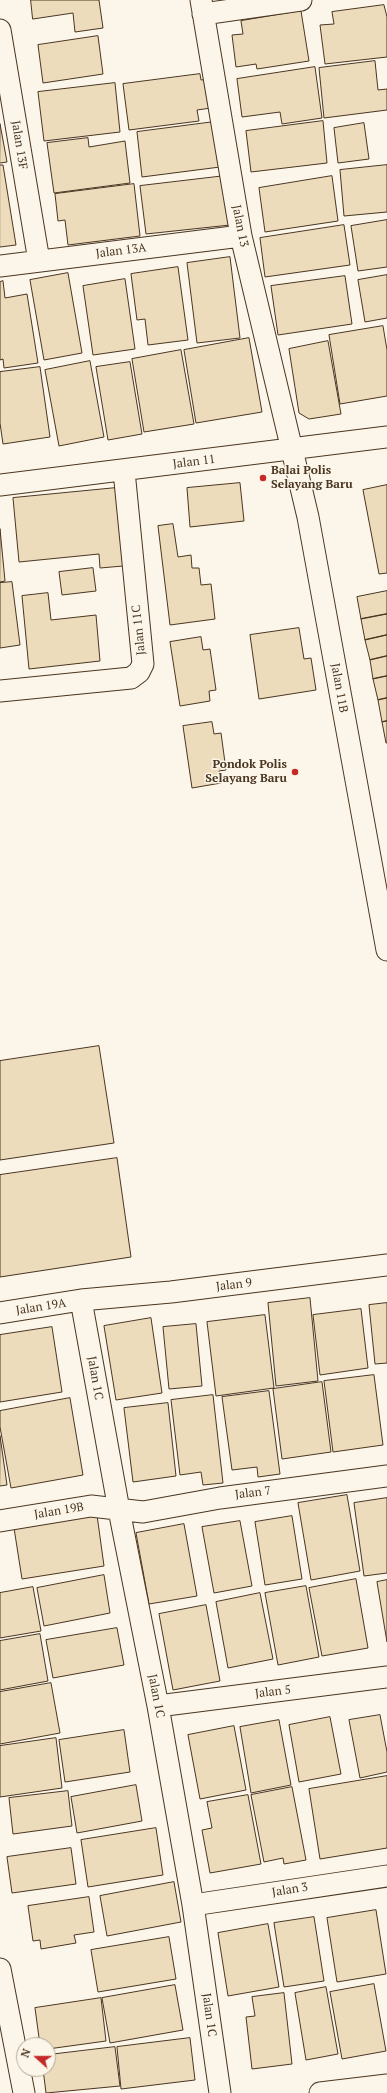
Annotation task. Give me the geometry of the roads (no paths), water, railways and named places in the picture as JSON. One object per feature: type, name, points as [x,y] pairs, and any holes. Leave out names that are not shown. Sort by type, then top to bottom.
[{"type":"street","points":[[202,7],[301,0]]},
{"type":"street","name":"Jalan 13","points":[[202,7],[241,236],[293,449]]},
{"type":"street","name":"Jalan 13F","points":[[0,30],[3,65],[39,261]]},
{"type":"street","name":"Jalan 13A","points":[[0,266],[241,236]]},
{"type":"street","name":"Jalan 11","points":[[0,485],[124,471],[387,437]]},
{"type":"street","name":"Jalan 11B","points":[[293,449],[308,517],[385,927],[387,950]]},
{"type":"street","name":"Jalan 11C","points":[[0,691],[131,678],[139,672],[143,664],[124,471]]},
{"type":"street","name":"Jalan 9","points":[[81,1300],[171,1292],[387,1265]]},
{"type":"street","name":"Jalan 19A","points":[[0,1313],[81,1300]]},
{"type":"street","name":"Jalan 1C","points":[[81,1300],[119,1510],[158,1706],[193,1905],[220,2093]]},
{"type":"street","name":"Jalan 7","points":[[119,1510],[143,1512],[220,1498],[387,1476]]},
{"type":"street","name":"Jalan 19B","points":[[0,1521],[91,1506],[119,1510]]},
{"type":"street","name":"Jalan 5","points":[[158,1706],[387,1677]]},
{"type":"street","name":"Jalan 3","points":[[193,1905],[387,1876]]},
{"type":"street","points":[[0,1969],[24,2093]]},
{"type":"street","points":[[320,2093],[387,2084]]},
{"type":"place","name":"Balai Polis Selayang Baru","points":[[263,478]]},
{"type":"place","name":"Pondok Polis Selayang Baru","points":[[295,772]]}]
